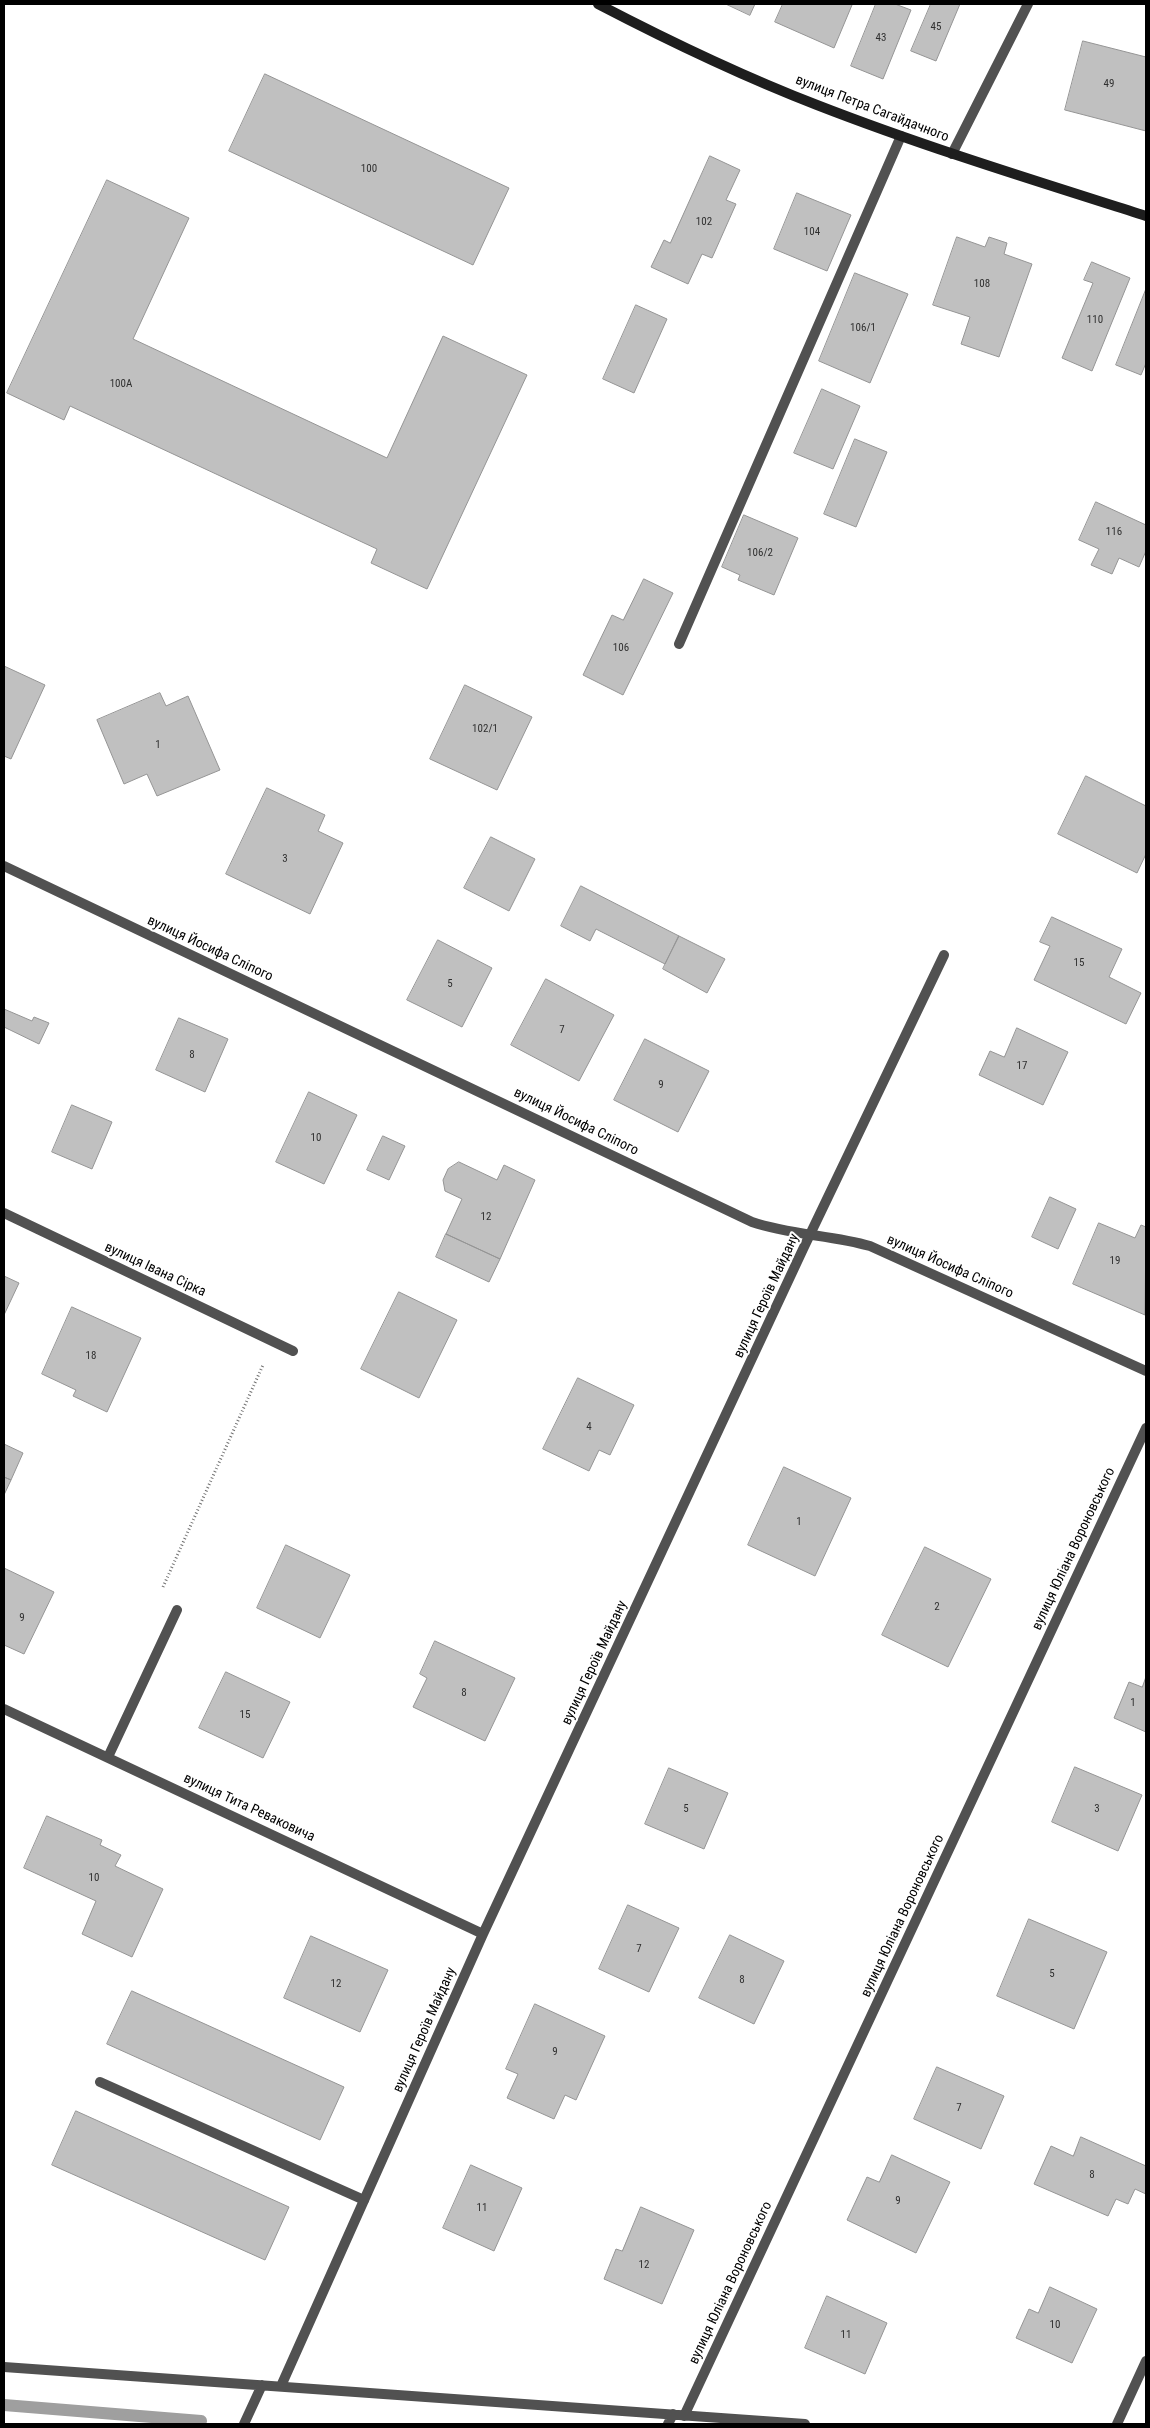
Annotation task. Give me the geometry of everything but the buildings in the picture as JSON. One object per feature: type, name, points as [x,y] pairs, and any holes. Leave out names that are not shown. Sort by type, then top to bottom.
[{"type":"main road","name":"вулиця Петра Сагайдачного","points":[[598,4],[662,37],[807,100],[952,154],[1146,216]]},
{"type":"street","points":[[952,154],[1028,4]]},
{"type":"street","points":[[679,644],[901,136]]},
{"type":"street","name":"вулиця Йосифа Сліпого","points":[[4,866],[752,1222],[772,1229],[845,1238],[870,1246],[1146,1371]]},
{"type":"street","name":"вулиця Героїв Майдану","points":[[280,2386],[483,1934],[944,955]]},
{"type":"street","name":"вулиця Івана Сірка","points":[[4,1213],[294,1351]]},
{"type":"street","name":"вулиця Юліана Вороновського","points":[[684,2416],[1146,1428]]},
{"type":"street","points":[[108,1757],[177,1610]]},
{"type":"street","name":"вулиця Тита Реваковича","points":[[4,1709],[483,1934]]},
{"type":"street","points":[[100,2082],[364,2200]]},
{"type":"street","points":[[1118,2424],[1146,2362]]},
{"type":"street","points":[[4,2367],[280,2386],[671,2419],[684,2416],[805,2424]]},
{"type":"street","points":[[244,2424],[262,2385]]},
{"type":"path","points":[[163,1588],[274,1342]]},
{"type":"waterway","points":[[4,2405],[201,2421]]}]
